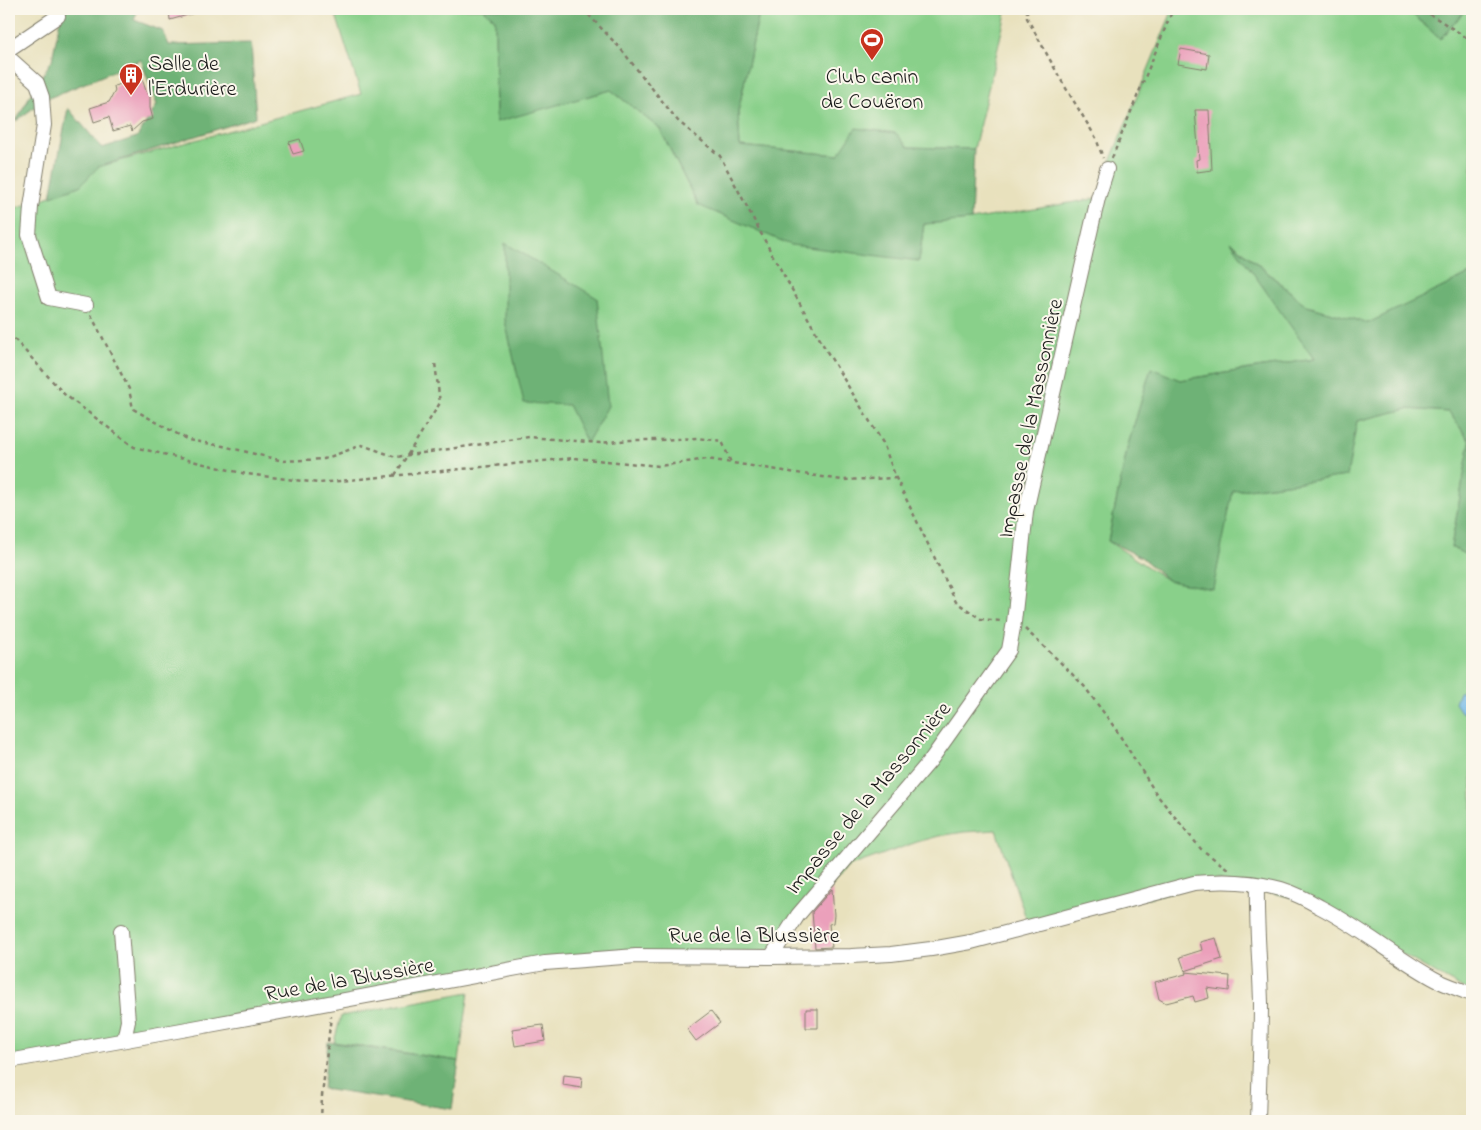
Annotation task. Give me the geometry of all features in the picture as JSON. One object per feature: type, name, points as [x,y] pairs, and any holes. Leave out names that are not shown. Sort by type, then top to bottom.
[{"type":"street","points":[[9,49],[58,16]]},
{"type":"street","points":[[9,58],[37,83],[42,97],[44,125],[31,207],[30,234],[49,298],[86,305]]},
{"type":"street","name":"Impasse de la Massonnière","points":[[771,957],[798,915],[930,762],[1009,650],[1014,622],[1026,511],[1098,198],[1107,169]]},
{"type":"street","name":"Rue de la Blussière","points":[[9,1061],[545,963],[636,956],[771,957],[871,955],[931,949],[971,942],[1194,883],[1217,881],[1238,882],[1282,889],[1336,915],[1395,955],[1435,979],[1472,994]]},
{"type":"street","points":[[1257,885],[1256,913],[1259,943],[1260,1004],[1258,1121]]},
{"type":"street","points":[[121,931],[128,1021],[124,1040]]},
{"type":"path","points":[[583,9],[620,48],[678,120],[720,156],[808,318],[883,443],[896,478],[956,602],[980,619],[1014,622],[1033,636],[1057,659],[1084,686],[1115,728],[1157,795],[1201,849],[1228,869],[1238,882]]},
{"type":"path","points":[[1027,9],[1027,18],[1096,138],[1107,169]]},
{"type":"path","points":[[1107,169],[1174,9]]},
{"type":"path","points":[[1423,9],[1472,41]]},
{"type":"path","points":[[86,305],[128,389],[133,409],[188,440],[223,446],[284,461],[324,459],[362,445],[396,457],[529,437],[600,442],[696,438],[722,442],[731,463]]},
{"type":"path","points":[[9,333],[64,394],[134,447],[246,474],[319,483],[574,458],[660,466],[707,459],[842,480],[896,478]]},
{"type":"path","points":[[395,475],[440,403],[436,362]]},
{"type":"path","points":[[321,1121],[322,1096],[333,1002]]},
{"type":"green space","points":[[62,9],[138,9],[134,20],[163,31],[169,45],[251,43],[256,117],[98,167],[80,186],[51,196],[68,108],[102,148],[137,137],[157,105],[141,60],[44,100],[16,121],[52,60]]},
{"type":"green space","points":[[334,9],[483,9],[495,19],[496,121],[611,90],[660,129],[698,205],[919,261],[924,224],[971,220],[1098,198],[1107,169],[1173,9],[1407,9],[1440,39],[1465,11],[1464,9],[1472,9],[1472,273],[1369,323],[1307,306],[1233,243],[1314,359],[1180,380],[1151,369],[1128,445],[1108,541],[1169,581],[1233,491],[1346,476],[1357,421],[1407,409],[1449,412],[1470,442],[1451,547],[1472,558],[1472,994],[1308,901],[1217,881],[1029,927],[996,830],[939,836],[848,867],[771,957],[581,959],[9,1061],[9,210],[51,196],[98,167],[361,94]]},
{"type":"green space","points":[[483,9],[760,9],[738,112],[740,146],[838,155],[856,128],[896,133],[908,147],[974,149],[971,220],[924,224],[919,261],[791,245],[698,205],[660,129],[611,90],[496,122],[495,19]]},
{"type":"green space","name":"Club canin de Couëron","points":[[760,9],[1007,9],[974,149],[908,147],[838,155],[740,146],[738,112]]},
{"type":"green space","points":[[1407,9],[1464,9],[1465,11],[1440,39]]},
{"type":"green space","points":[[1231,242],[1307,306],[1368,323],[1472,273],[1472,558],[1451,547],[1470,441],[1449,412],[1407,409],[1357,421],[1347,476],[1233,491],[1213,589],[1169,581],[1141,557],[1108,541],[1128,445],[1151,368],[1180,380],[1314,359]]},
{"type":"green space","points":[[505,243],[597,298],[608,406],[587,443],[568,405],[524,403],[505,321]]},
{"type":"green space","points":[[469,992],[459,1061],[334,1042],[341,1016]]},
{"type":"green space","points":[[328,1042],[459,1061],[452,1109],[323,1089]]},
{"type":"water","points":[[1472,691],[1472,715],[1461,712],[1455,703],[1459,692]]},
{"type":"building","points":[[169,9],[198,9],[198,12],[170,20]]},
{"type":"building","points":[[1181,49],[1209,54],[1207,69],[1178,64]]},
{"type":"building","name":"Salle de l'Erdurière","points":[[137,63],[147,94],[150,93],[150,108],[153,119],[142,122],[132,131],[130,126],[113,131],[109,117],[94,122],[90,108],[109,102],[115,91],[114,86],[128,82],[124,67]]},
{"type":"building","points":[[1195,110],[1209,110],[1212,170],[1197,172],[1196,160],[1199,159]]},
{"type":"building","points":[[300,139],[304,151],[293,154],[289,142]]},
{"type":"building","points":[[832,889],[834,915],[833,923],[829,924],[832,947],[815,948],[812,912]]},
{"type":"building","points":[[1216,938],[1222,959],[1185,971],[1180,957],[1202,950],[1200,942]]},
{"type":"building","points":[[1185,972],[1230,976],[1229,991],[1207,988],[1209,998],[1195,1002],[1193,996],[1166,1003],[1159,999],[1155,982],[1186,974]]},
{"type":"building","points":[[806,1009],[818,1009],[818,1028],[806,1028]]},
{"type":"building","points":[[711,1011],[720,1023],[696,1041],[687,1029]]},
{"type":"building","points":[[543,1025],[545,1041],[515,1046],[512,1029]]},
{"type":"building","points":[[564,1075],[582,1077],[581,1088],[563,1085]]},
{"type":"place","name":"Club canin de Couëron","points":[[872,61]]},
{"type":"place","name":"Salle de l'Erdurière","points":[[131,96]]}]
